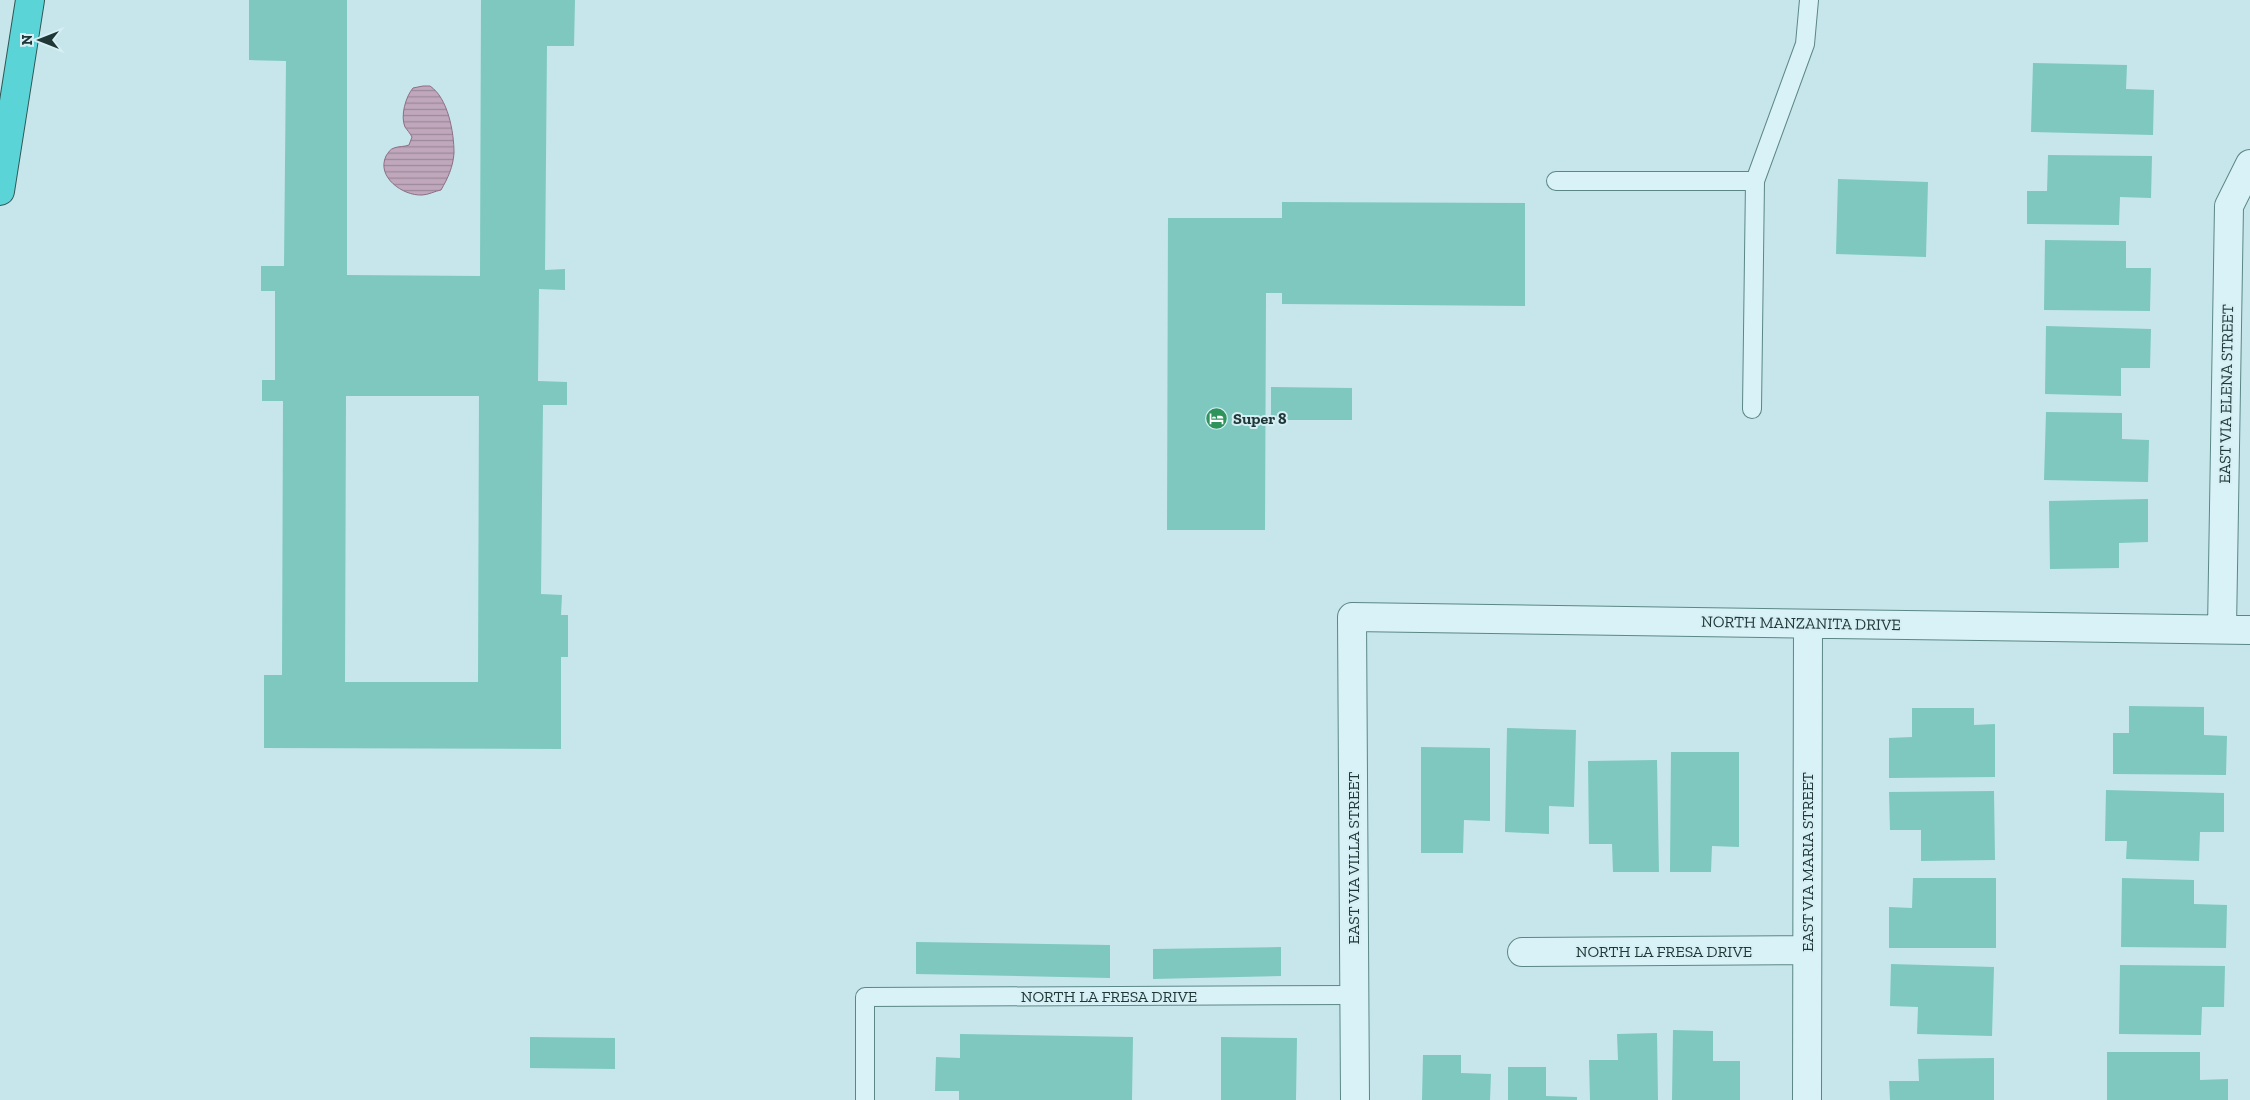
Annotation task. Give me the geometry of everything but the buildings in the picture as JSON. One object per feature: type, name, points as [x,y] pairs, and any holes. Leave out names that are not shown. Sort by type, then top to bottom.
[{"type":"highway","points":[[0,191],[30,0]]},
{"type":"street","name":"EAST VIA ELENA STREET","points":[[2222,629],[2230,206],[2250,164]]},
{"type":"street","name":"NORTH MANZANITA DRIVE","points":[[1352,616],[2250,630]]},
{"type":"street","name":"EAST VIA VILLA STREET","points":[[1352,616],[1355,1100]]},
{"type":"street","name":"EAST VIA MARIA STREET","points":[[1807,1100],[1808,624]]},
{"type":"street","name":"NORTH LA FRESA DRIVE","points":[[1522,952],[1806,950]]},
{"type":"lane","points":[[1752,409],[1755,181],[1805,44],[1809,0]]},
{"type":"lane","points":[[1556,181],[1755,181]]},
{"type":"lane","name":"NORTH LA FRESA DRIVE","points":[[865,1100],[864,997],[1354,995]]},
{"type":"shaded area","points":[[430,86],[436,91],[446,107],[453,135],[454,153],[450,172],[441,190],[422,195],[407,192],[393,184],[388,178],[384,164],[386,156],[391,149],[409,145],[412,137],[405,127],[403,117],[404,106],[413,88]]},
{"type":"place","name":"Super 8","points":[[1217,418]]}]
